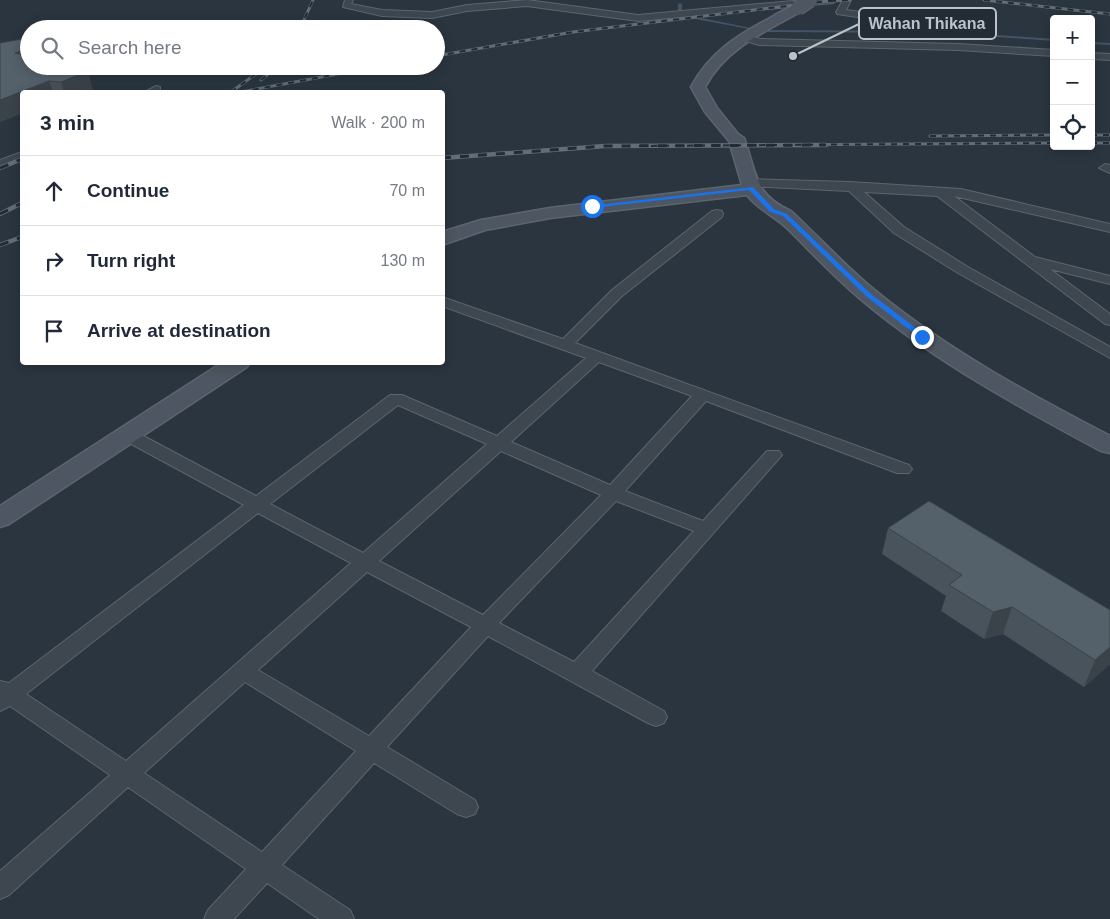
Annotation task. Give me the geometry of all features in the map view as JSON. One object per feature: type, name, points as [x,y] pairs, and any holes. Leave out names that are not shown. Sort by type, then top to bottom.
[{"type":"main road","points":[[810,0],[719,55],[703,74],[698,87],[710,109],[732,137],[729,139],[735,153],[741,155],[749,186],[772,210],[785,215],[869,296],[922,337],[1030,404],[1110,446]]},
{"type":"main road","points":[[445,238],[456,233],[517,218],[592,206],[749,186]]},
{"type":"main road","points":[[772,210],[771,217],[778,224],[856,298],[904,338],[1013,409],[1110,461]]},
{"type":"main road","points":[[0,518],[234,365]]},
{"type":"street","points":[[349,0],[346,5],[382,13],[432,15],[467,8],[527,3],[638,18],[833,0]]},
{"type":"street","points":[[847,0],[840,12],[973,31]]},
{"type":"street","points":[[746,38],[759,42],[958,47],[1050,53]]},
{"type":"street","points":[[1095,56],[1110,57]]},
{"type":"street","points":[[0,164],[20,157]]},
{"type":"street","points":[[749,186],[850,186],[961,193],[1110,228]]},
{"type":"street","points":[[850,186],[898,230],[963,270],[1110,353]]},
{"type":"street","points":[[939,191],[1110,321]]},
{"type":"street","points":[[565,345],[617,293],[717,214]]},
{"type":"street","points":[[1030,260],[1110,280]]},
{"type":"street","points":[[445,301],[703,394],[903,470]]},
{"type":"street","points":[[0,887],[597,356]]},
{"type":"street","points":[[217,919],[485,626],[613,494],[703,394]]},
{"type":"street","points":[[341,919],[129,774],[3,694],[258,505],[396,398],[613,494],[706,529]]},
{"type":"street","points":[[128,435],[364,562],[577,673],[656,717]]},
{"type":"street","points":[[577,673],[773,455]]},
{"type":"street","points":[[243,671],[466,807]]},
{"type":"building","points":[[20,39],[20,51],[15,53],[20,54],[20,75],[78,75],[61,82],[49,81],[26,90],[20,90],[20,92],[0,100],[0,43]]},
{"type":"building","points":[[929,501],[1110,610],[1110,647],[1095,660],[1012,607],[993,612],[949,585],[962,575],[888,528]]},
{"type":"waterway","points":[[680,4],[680,10],[691,17],[749,28]]},
{"type":"waterway","points":[[769,31],[941,32],[1050,40]]},
{"type":"waterway","points":[[1095,43],[1110,44]]},
{"type":"railway","points":[[304,20],[313,0]]},
{"type":"railway","points":[[445,54],[573,32],[837,0]]},
{"type":"railway","points":[[830,1],[850,0]]},
{"type":"railway","points":[[984,0],[1110,14]]},
{"type":"railway","points":[[234,90],[255,75]]},
{"type":"railway","points":[[261,80],[267,75]]},
{"type":"railway","points":[[252,90],[333,75]]},
{"type":"railway","points":[[930,136],[1050,135]]},
{"type":"railway","points":[[1095,135],[1110,135]]},
{"type":"railway","points":[[696,146],[1050,143]]},
{"type":"railway","points":[[1095,143],[1110,143]]},
{"type":"railway","points":[[696,146],[826,145]]},
{"type":"railway","points":[[445,158],[605,146],[696,146]]},
{"type":"railway","points":[[639,146],[696,146]]},
{"type":"railway","points":[[0,168],[20,160]]},
{"type":"railway","points":[[0,214],[20,204]]},
{"type":"railway","points":[[0,245],[20,238]]},
{"type":"place","name":"Wahan Thikana","points":[[793,56]]},
{"type":"route","points":[[592,206],[751,189],[772,210],[785,215],[869,296],[922,337]]}]
